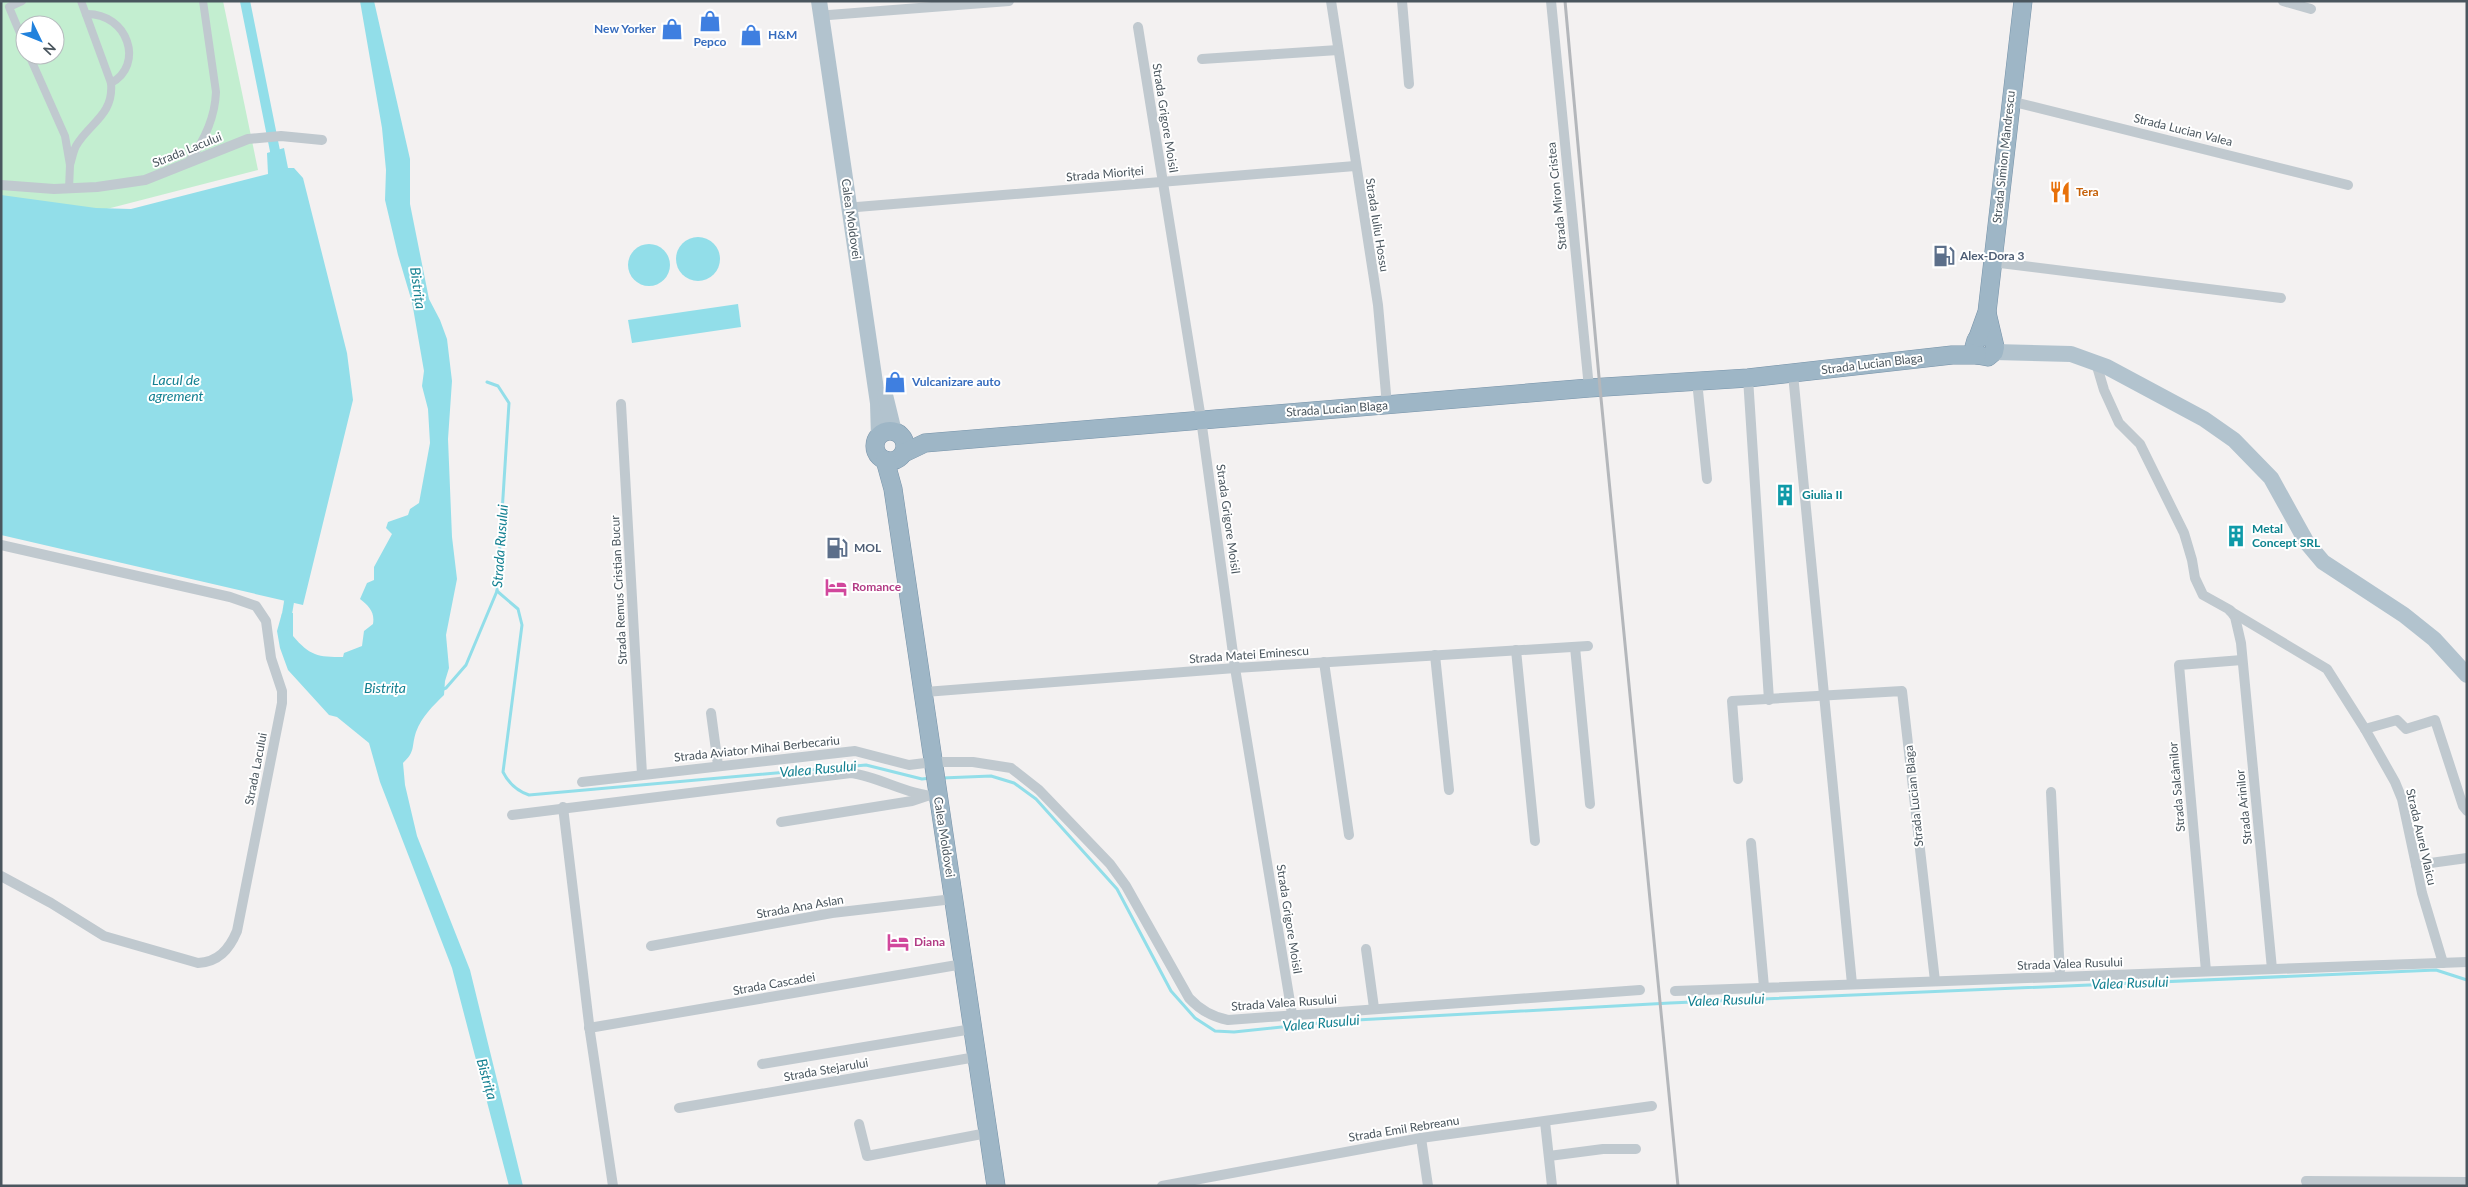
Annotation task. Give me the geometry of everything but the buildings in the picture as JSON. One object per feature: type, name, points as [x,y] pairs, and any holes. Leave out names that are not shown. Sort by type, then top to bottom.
[{"type":"highway","name":"Strada Simion Mândrescu","points":[[1989,346],[1987,312],[2023,1]]},
{"type":"highway","name":"Strada Lucian Blaga","points":[[894,446],[1201,419],[1589,388],[1793,374],[1952,355],[1989,346]]},
{"type":"highway","name":"Calea Moldovei","points":[[894,446],[893,488],[924,692],[934,782],[996,1186]]},
{"type":"main road","name":"Calea Moldovei","points":[[819,1],[878,403],[894,446]]},
{"type":"main road","name":"Calea Moldovei","points":[[828,8],[894,446]]},
{"type":"main road","points":[[1989,346],[2071,354],[2096,363],[2204,419],[2234,440],[2271,478],[2307,543],[2322,562],[2404,615],[2434,638],[2467,675]]},
{"type":"street","points":[[15,21],[9,7],[22,1]]},
{"type":"street","points":[[70,165],[77,144],[98,122],[112,93],[111,83],[81,1]]},
{"type":"street","points":[[189,161],[204,138],[216,104],[216,92],[203,1]]},
{"type":"street","points":[[828,8],[1009,1]]},
{"type":"street","name":"Strada Iuliu Hossu","points":[[1331,1],[1378,305],[1387,405]]},
{"type":"street","points":[[1402,1],[1409,84]]},
{"type":"street","name":"Strada Miron Cristea","points":[[1551,1],[1589,388]]},
{"type":"street","points":[[2283,1],[2311,9]]},
{"type":"street","points":[[86,14],[100,15],[118,24],[128,43],[129,54],[126,67],[118,80],[111,83]]},
{"type":"street","name":"Strada Grigore Moisil","points":[[1138,27],[1201,419],[1236,668],[1292,1014]]},
{"type":"street","points":[[1202,59],[1338,50]]},
{"type":"street","points":[[33,65],[64,136],[70,165],[69,189]]},
{"type":"street","name":"Strada Lucian Valea","points":[[2010,101],[2348,185]]},
{"type":"street","name":"Strada Lacului","points":[[1,185],[69,189],[97,187],[145,180],[248,139],[281,136],[322,140]]},
{"type":"street","name":"Strada Mioriței","points":[[857,207],[1355,166]]},
{"type":"street","points":[[1992,262],[2281,298]]},
{"type":"street","name":"Strada Aurel Vlaicu","points":[[2096,363],[2104,390],[2119,424],[2140,444],[2184,533],[2195,578],[2203,595],[2327,669],[2365,729],[2402,799],[2416,865],[2443,963]]},
{"type":"street","points":[[1793,374],[1822,695],[1852,984]]},
{"type":"street","points":[[1748,378],[1769,700]]},
{"type":"street","points":[[1698,381],[1707,478]]},
{"type":"street","name":"Strada Remus Cristian Bucur","points":[[621,404],[642,774]]},
{"type":"street","name":"Strada Lacului","points":[[1,546],[230,596],[256,606],[266,620],[271,658],[282,691],[282,703],[237,931],[220,957],[208,962],[198,962],[104,936],[51,903],[1,876]]},
{"type":"street","name":"Strada Arinilor","points":[[2230,610],[2235,617],[2241,643],[2272,969]]},
{"type":"street","name":"Strada Matei Eminescu","points":[[924,692],[1236,668],[1588,646]]},
{"type":"street","points":[[1575,647],[1590,804]]},
{"type":"street","points":[[1516,650],[1536,841]]},
{"type":"street","points":[[1434,655],[1449,790]]},
{"type":"street","name":"Strada Salcâmilor","points":[[2206,971],[2179,665],[2242,660]]},
{"type":"street","points":[[1324,662],[1349,835]]},
{"type":"street","name":"Strada Lucian Blaga","points":[[1738,779],[1732,701],[1902,691],[1935,981]]},
{"type":"street","points":[[711,713],[718,765]]},
{"type":"street","points":[[2365,729],[2396,720],[2406,729],[2435,720],[2463,806],[2467,811]]},
{"type":"street","name":"Strada Aviator Mihai Berbecariu","points":[[582,782],[718,765],[855,751],[909,764],[934,782]]},
{"type":"street","name":"Strada Valea Rusului","points":[[934,782],[973,762],[1011,768],[1039,790],[1084,834],[1126,886],[1189,998],[1196,1006],[1216,1018],[1228,1020],[1640,990]]},
{"type":"street","points":[[512,814],[851,773],[934,782]]},
{"type":"street","points":[[782,822],[912,801],[934,782]]},
{"type":"street","points":[[2051,792],[2060,976]]},
{"type":"street","points":[[563,807],[589,1028],[612,1186]]},
{"type":"street","points":[[1752,843],[1764,988]]},
{"type":"street","points":[[2416,865],[2467,858]]},
{"type":"street","name":"Strada Ana Aslan","points":[[651,946],[832,913],[953,898]]},
{"type":"street","points":[[1366,949],[1374,1008]]},
{"type":"street","name":"Strada Valea Rusului","points":[[1675,991],[2467,962]]},
{"type":"street","name":"Strada Cascadei","points":[[589,1028],[963,964]]},
{"type":"street","points":[[762,1064],[972,1029]]},
{"type":"street","name":"Strada Stejarului","points":[[679,1108],[976,1056]]},
{"type":"street","name":"Strada Emil Rebreanu","points":[[1162,1186],[1421,1138],[1652,1106]]},
{"type":"street","points":[[1545,1122],[1552,1186]]},
{"type":"street","points":[[859,1124],[867,1156],[987,1133]]},
{"type":"street","points":[[1421,1138],[1428,1186]]},
{"type":"street","points":[[1548,1156],[1603,1149],[1636,1149]]},
{"type":"street","points":[[2308,1186],[2306,1181],[2467,1182]]},
{"type":"green space","points":[[1,1],[223,1],[258,170],[99,211],[1,199]]},
{"type":"water","name":"Bistrița","points":[[360,1],[374,1],[410,159],[410,204],[429,299],[447,339],[452,381],[448,439],[452,537],[457,579],[446,635],[449,668],[445,681],[444,695],[421,721],[416,732],[412,752],[403,763],[405,785],[417,836],[470,970],[523,1186],[509,1186],[452,968],[380,782],[369,743],[337,717],[329,715],[288,670],[280,648],[277,631],[282,613],[293,613],[293,636],[304,648],[315,654],[327,657],[343,657],[344,653],[362,646],[364,631],[373,624],[373,616],[371,610],[360,599],[367,583],[374,580],[374,567],[392,534],[386,528],[388,522],[408,515],[410,509],[419,503],[430,443],[428,409],[422,386],[424,371],[412,302],[398,255],[385,200],[386,170],[382,128]]},
{"type":"water","name":"Lacul de agrement","points":[[284,148],[288,168],[294,168],[303,178],[347,353],[353,400],[303,605],[1,535],[1,195],[96,208],[131,209],[268,174],[267,153]]},
{"type":"water","points":[[698,237],[710,241],[716,247],[720,259],[716,271],[710,277],[698,281],[686,277],[680,271],[676,259],[680,247],[686,241]]},
{"type":"water","points":[[653,244],[661,247],[667,253],[670,265],[667,277],[661,283],[645,286],[637,283],[631,277],[628,261],[631,253],[637,247]]},
{"type":"water","points":[[738,304],[741,327],[632,343],[628,320]]},
{"type":"waterway","points":[[245,1],[275,151]]},
{"type":"waterway","name":"Strada Rusului","points":[[441,690],[446,688],[466,665],[497,591],[509,403],[498,386],[487,382]]},
{"type":"waterway","name":"Valea Rusului","points":[[497,591],[518,609],[522,625],[503,772],[517,789],[529,795],[866,765],[922,779],[931,778]]},
{"type":"waterway","points":[[285,626],[289,602]]},
{"type":"waterway","name":"Valea Rusului","points":[[942,778],[991,776],[1014,783],[1036,799],[1117,889],[1171,991],[1195,1018],[1215,1031],[1234,1032],[1338,1021],[1670,1003],[2436,970],[2467,980]]},
{"type":"railway","points":[[1565,1],[1600,388],[1678,1186]]},
{"type":"place","name":"Pepco","points":[[710,21]]},
{"type":"place","name":"New Yorker","points":[[672,29]]},
{"type":"place","name":"H&M","points":[[751,35]]},
{"type":"place","name":"Tera","points":[[2060,192]]},
{"type":"place","name":"Alex-Dora 3","points":[[1944,256]]},
{"type":"place","name":"Vulcanizare auto","points":[[895,382]]},
{"type":"place","name":"Giulia II","points":[[1785,495]]},
{"type":"place","name":"Metal Concept SRL","points":[[2236,536]]},
{"type":"place","name":"MOL","points":[[837,548]]},
{"type":"place","name":"Romance","points":[[836,587]]},
{"type":"place","name":"Diana","points":[[898,942]]}]
